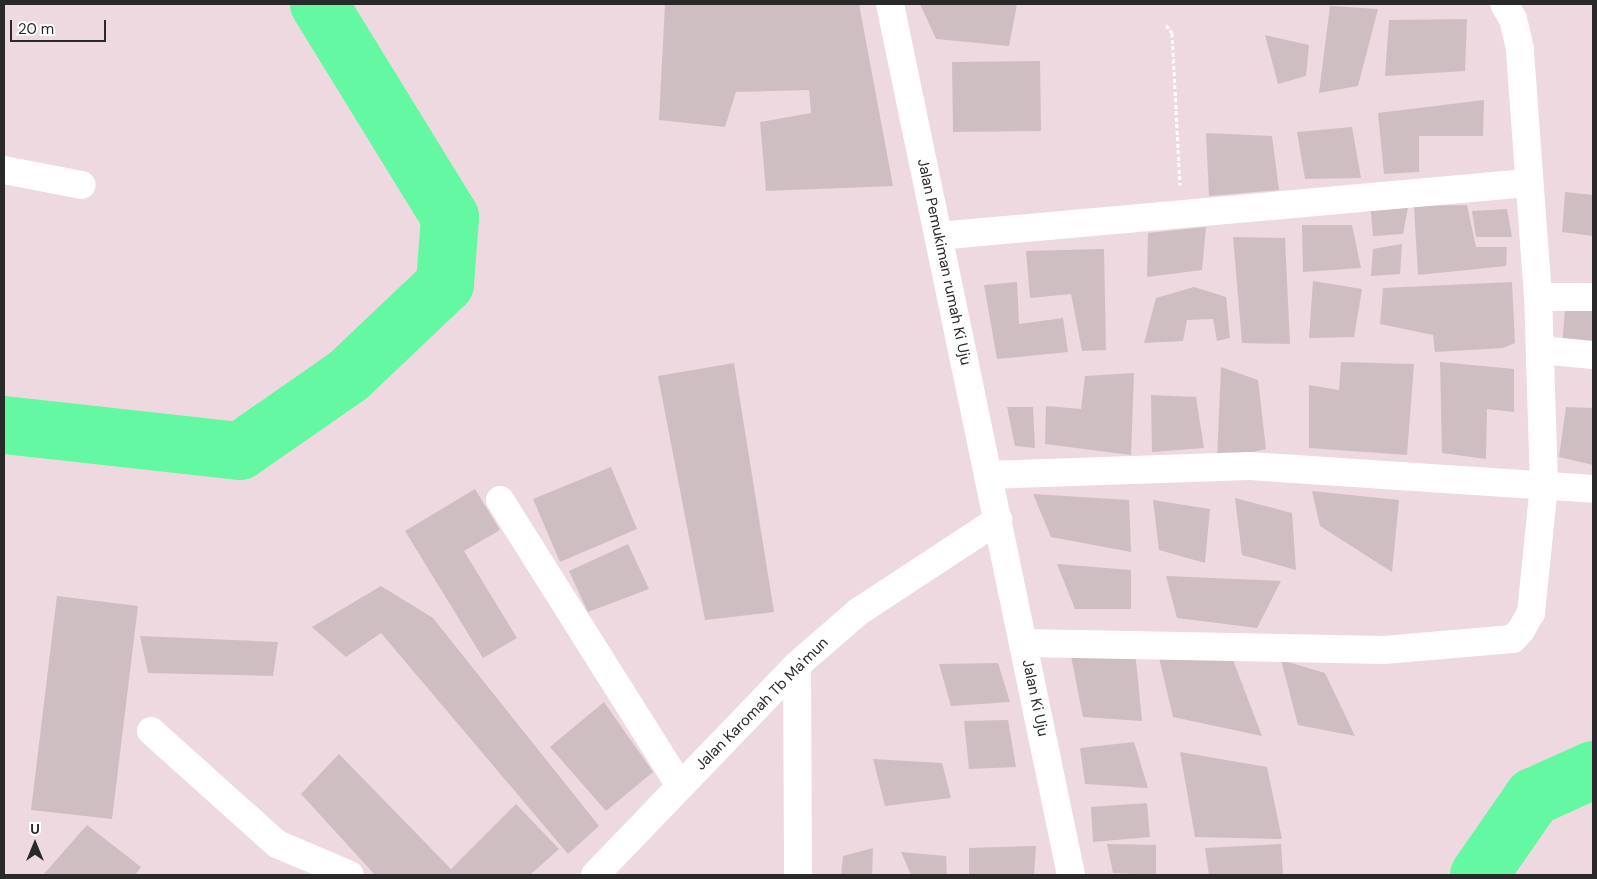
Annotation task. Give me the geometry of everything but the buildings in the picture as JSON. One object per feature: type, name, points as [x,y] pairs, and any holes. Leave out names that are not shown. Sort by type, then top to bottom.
[{"type":"street","name":"Jalan Pemukiman rumah Ki Uju","points":[[890,4],[998,520]]},
{"type":"street","points":[[1024,643],[1384,650],[1513,639],[1531,613],[1544,485],[1538,297],[1527,183],[1520,49],[1513,19],[1504,4]]},
{"type":"street","points":[[4,170],[82,185]]},
{"type":"street","points":[[938,236],[1527,183]]},
{"type":"street","points":[[1538,297],[1593,297]]},
{"type":"street","points":[[1540,350],[1593,355]]},
{"type":"street","points":[[988,475],[1249,466],[1544,485],[1593,490]]},
{"type":"street","points":[[500,500],[680,786]]},
{"type":"street","name":"Jalan Ki Uju","points":[[998,520],[1071,875]]},
{"type":"street","name":"Jalan Karomah Tb Ma'mun","points":[[595,875],[797,665],[858,612],[998,520]]},
{"type":"street","points":[[797,665],[798,875]]},
{"type":"street","points":[[151,730],[277,844],[350,875]]},
{"type":"path","points":[[1166,24],[1172,33],[1181,215]]},
{"type":"waterway","points":[[4,425],[240,451],[348,376],[445,284],[450,217],[319,4]]},
{"type":"waterway","points":[[1479,875],[1533,797],[1593,770]]}]
